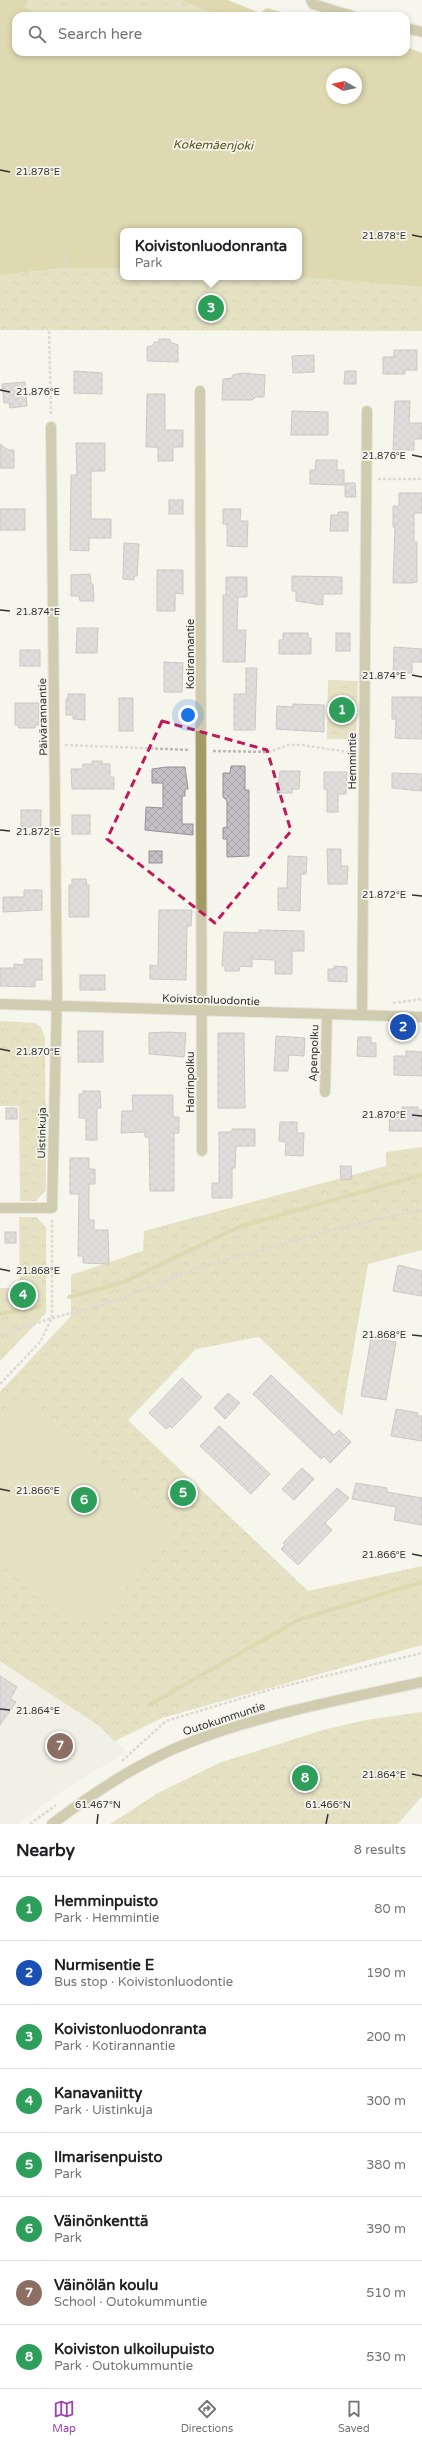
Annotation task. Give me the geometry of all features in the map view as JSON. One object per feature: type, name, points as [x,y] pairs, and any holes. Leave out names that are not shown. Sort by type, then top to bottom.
[{"type":"street","points":[[311,0],[313,4],[339,12]]},
{"type":"street","points":[[410,29],[422,32]]},
{"type":"street","name":"Kotirannantie","points":[[200,391],[202,1012]]},
{"type":"street","name":"Hemmintie","points":[[362,1016],[367,411]]},
{"type":"street","name":"Päivärannantie","points":[[51,427],[57,1007]]},
{"type":"street","name":"Koivistonluodontie","points":[[0,1004],[202,1012],[422,1017]]},
{"type":"street","name":"Uistinkuja","points":[[52,1208],[57,1007]]},
{"type":"street","name":"Harrinpolku","points":[[202,1012],[202,1151]]},
{"type":"street","name":"Apenpolku","points":[[325,1092],[327,1015]]},
{"type":"street","points":[[0,1208],[52,1208]]},
{"type":"street","name":"Outokummuntie","points":[[52,1824],[111,1782],[192,1741],[278,1714],[422,1682]]},
{"type":"path","points":[[64,268],[65,251]]},
{"type":"path","points":[[49,331],[51,427]]},
{"type":"path","points":[[367,479],[422,479]]},
{"type":"path","points":[[0,1384],[40,1342],[52,1318],[52,1208]]},
{"type":"path","points":[[0,1336],[52,1318],[107,1304],[198,1268],[342,1227],[422,1210]]},
{"type":"highlighted area","points":[[162,721],[267,750],[291,831],[215,923],[107,839]]},
{"type":"shaded area","points":[[0,1661],[97,1723],[127,1752],[69,1786],[18,1824],[0,1824]]},
{"type":"green space","points":[[29,0],[179,0],[208,12],[35,12],[25,6]]},
{"type":"green space","points":[[64,268],[120,268],[120,280],[302,280],[302,277],[304,277],[422,287],[422,331],[0,330],[0,275]]},
{"type":"green space","points":[[328,680],[358,681],[356,739],[327,739]]},
{"type":"green space","points":[[0,1021],[35,1023],[41,1027],[45,1038],[46,1190],[36,1201],[20,1201],[19,1106],[0,1106]]},
{"type":"green space","points":[[422,1147],[422,1250],[368,1264],[342,1416],[259,1337],[196,1349],[128,1420],[308,1591],[422,1566],[422,1645],[162,1718],[115,1741],[98,1725],[0,1661],[0,1392],[71,1316],[71,1275],[143,1251],[144,1231],[386,1166],[386,1152]]},
{"type":"green space","points":[[19,1217],[36,1217],[46,1227],[46,1313],[0,1361],[0,1288],[20,1288]]},
{"type":"green space","points":[[19,1398],[172,1537],[97,1621],[74,1618],[0,1561],[0,1419]]},
{"type":"green space","points":[[422,1712],[422,1796],[398,1824],[110,1824],[158,1793],[219,1763],[323,1730],[366,1720]]},
{"type":"water","name":"Kokemäenjoki","points":[[0,0],[29,0],[25,6],[35,12],[12,12],[12,56],[410,56],[410,48],[422,53],[422,287],[302,277],[302,228],[120,228],[120,268],[64,268],[0,275]]},
{"type":"water","points":[[180,0],[228,0],[258,12],[208,12]]},
{"type":"water","points":[[267,8],[281,12],[261,12]]},
{"type":"building","points":[[159,339],[170,339],[170,342],[178,345],[178,362],[147,361],[147,347],[154,345],[154,342],[159,342]]},
{"type":"building","points":[[394,350],[417,350],[417,370],[405,370],[405,374],[383,374],[383,357],[394,357]]},
{"type":"building","points":[[314,355],[314,372],[293,373],[292,356]]},
{"type":"building","points":[[74,371],[102,373],[102,394],[74,393]]},
{"type":"building","points":[[345,371],[356,371],[356,384],[344,384]]},
{"type":"building","points":[[242,373],[265,375],[264,397],[256,397],[252,400],[222,400],[223,379],[232,378],[233,375]]},
{"type":"building","points":[[25,382],[27,406],[10,408],[9,403],[4,403],[2,384]]},
{"type":"building","points":[[147,394],[165,394],[165,430],[183,430],[183,447],[173,447],[173,461],[158,461],[158,447],[146,447]]},
{"type":"building","points":[[395,401],[410,401],[409,423],[422,423],[422,439],[414,439],[414,450],[393,450]]},
{"type":"building","points":[[292,411],[328,412],[328,435],[291,435]]},
{"type":"building","points":[[76,443],[105,443],[105,471],[91,471],[91,519],[111,519],[111,538],[89,538],[89,551],[70,550],[71,475],[77,475]]},
{"type":"building","points":[[0,444],[8,450],[14,450],[14,468],[0,468]]},
{"type":"building","points":[[316,460],[337,460],[337,470],[344,470],[344,485],[310,484],[310,470],[315,470]]},
{"type":"building","points":[[345,483],[355,483],[356,497],[345,497]]},
{"type":"building","points":[[399,493],[422,493],[422,513],[414,513],[414,542],[417,542],[417,582],[412,583],[393,583],[395,527],[393,527],[393,506],[399,506]]},
{"type":"building","points":[[169,500],[183,500],[183,514],[169,514]]},
{"type":"building","points":[[0,509],[25,509],[25,530],[0,530]]},
{"type":"building","points":[[223,509],[241,509],[240,521],[248,521],[247,547],[227,546],[227,524],[223,524]]},
{"type":"building","points":[[338,512],[348,512],[348,531],[330,531],[331,515],[338,515]]},
{"type":"building","points":[[124,543],[139,544],[137,576],[134,576],[134,580],[123,579]]},
{"type":"building","points":[[157,570],[183,570],[183,594],[175,593],[175,611],[157,611]]},
{"type":"building","points":[[90,574],[91,584],[93,584],[94,601],[80,601],[79,596],[71,596],[71,575]]},
{"type":"building","points":[[292,576],[342,577],[342,594],[323,594],[323,605],[296,601],[296,591],[292,591]]},
{"type":"building","points":[[226,577],[247,577],[247,597],[238,597],[237,630],[246,630],[245,662],[223,662],[223,595],[226,595]]},
{"type":"building","points":[[77,628],[98,628],[97,653],[76,653]]},
{"type":"building","points":[[283,633],[308,633],[308,638],[311,638],[311,654],[279,654],[279,640],[283,640]]},
{"type":"building","points":[[336,633],[350,633],[350,651],[336,651]]},
{"type":"building","points":[[394,647],[422,649],[422,662],[412,662],[412,673],[393,673]]},
{"type":"building","points":[[20,650],[40,650],[40,666],[20,666]]},
{"type":"building","points":[[164,662],[183,663],[182,692],[164,692]]},
{"type":"building","points":[[246,668],[257,668],[255,730],[234,730],[234,694],[246,694]]},
{"type":"building","points":[[68,694],[85,694],[85,720],[73,719],[73,715],[66,715],[66,699],[68,699]]},
{"type":"building","points":[[392,697],[422,697],[422,739],[395,738],[396,719],[392,719]]},
{"type":"building","points":[[119,698],[133,698],[133,731],[119,731]]},
{"type":"building","points":[[15,703],[39,703],[39,725],[35,725],[35,728],[19,728],[18,725],[15,725]]},
{"type":"building","points":[[293,704],[324,705],[324,732],[276,729],[277,706],[293,707]]},
{"type":"building","points":[[92,761],[102,761],[102,764],[110,764],[110,777],[114,777],[114,789],[72,789],[71,769],[83,769],[83,764],[92,764]]},
{"type":"building","points":[[231,766],[245,766],[245,790],[249,790],[249,856],[227,857],[227,839],[223,839],[223,828],[227,827],[227,801],[223,797],[223,773],[230,773]]},
{"type":"building","points":[[185,767],[188,789],[185,789],[185,796],[182,796],[182,824],[193,824],[193,835],[145,830],[146,807],[163,808],[163,783],[152,783],[152,769]]},
{"type":"building","points":[[280,771],[300,771],[299,789],[292,789],[292,793],[277,793]]},
{"type":"building","points":[[324,772],[347,772],[346,794],[338,794],[338,812],[327,812],[327,789],[324,789]]},
{"type":"building","points":[[392,773],[422,774],[422,791],[392,788]]},
{"type":"building","points":[[21,810],[41,810],[41,827],[21,827]]},
{"type":"building","points":[[72,815],[90,815],[90,834],[72,834]]},
{"type":"building","points":[[327,849],[341,849],[341,866],[348,866],[347,884],[328,884]]},
{"type":"building","points":[[149,851],[162,851],[162,863],[149,863]]},
{"type":"building","points":[[288,856],[307,857],[306,874],[301,874],[300,911],[278,910],[278,888],[287,888]]},
{"type":"building","points":[[72,879],[86,879],[87,885],[89,885],[89,917],[69,917],[69,885],[72,885]]},
{"type":"building","points":[[24,890],[42,890],[42,910],[3,912],[3,897],[24,897]]},
{"type":"building","points":[[159,910],[192,910],[191,926],[187,926],[186,980],[150,979],[150,965],[158,966]]},
{"type":"building","points":[[259,930],[304,931],[304,951],[292,951],[292,974],[275,974],[275,960],[252,959],[252,967],[240,966],[239,971],[225,971],[225,966],[222,966],[224,932],[259,933]]},
{"type":"building","points":[[24,959],[42,959],[42,980],[35,980],[35,987],[0,986],[0,968],[14,968],[14,964],[24,965]]},
{"type":"building","points":[[334,966],[347,967],[347,982],[328,981],[328,969],[334,969]]},
{"type":"building","points":[[80,975],[105,975],[105,990],[80,990]]},
{"type":"building","points":[[78,1031],[103,1031],[103,1062],[78,1062]]},
{"type":"building","points":[[149,1033],[186,1033],[184,1057],[149,1054]]},
{"type":"building","points":[[218,1033],[244,1033],[245,1108],[218,1108]]},
{"type":"building","points":[[276,1036],[305,1038],[304,1056],[289,1055],[288,1071],[274,1071]]},
{"type":"building","points":[[358,1037],[371,1037],[371,1043],[376,1043],[376,1057],[357,1056]]},
{"type":"building","points":[[406,1051],[422,1052],[422,1076],[394,1075],[394,1056],[406,1056]]},
{"type":"building","points":[[83,1091],[100,1091],[101,1108],[97,1108],[97,1140],[86,1140],[86,1118],[79,1118],[79,1094],[83,1094]]},
{"type":"building","points":[[132,1095],[173,1095],[173,1117],[179,1117],[179,1133],[174,1133],[174,1191],[150,1191],[149,1137],[145,1137],[145,1132],[121,1133],[122,1111],[133,1111]]},
{"type":"building","points":[[402,1107],[418,1107],[418,1110],[422,1110],[422,1131],[389,1131],[390,1111],[402,1111]]},
{"type":"building","points":[[6,1108],[17,1108],[17,1119],[6,1119]]},
{"type":"building","points":[[280,1122],[297,1122],[297,1133],[304,1133],[303,1156],[285,1155],[286,1142],[279,1141]]},
{"type":"building","points":[[232,1129],[255,1129],[255,1146],[236,1146],[235,1168],[232,1168],[232,1198],[212,1198],[212,1183],[219,1183],[219,1132],[232,1132]]},
{"type":"building","points":[[70,1158],[89,1158],[89,1169],[95,1169],[95,1184],[89,1184],[89,1220],[94,1220],[94,1230],[108,1230],[109,1264],[83,1263],[83,1256],[78,1256],[79,1194],[70,1194]]},
{"type":"building","points":[[340,1166],[351,1166],[352,1179],[341,1180]]},
{"type":"building","points":[[5,1232],[16,1232],[16,1243],[5,1243]]},
{"type":"building","points":[[398,1265],[422,1271],[422,1296],[393,1291]]},
{"type":"building","points":[[371,1338],[396,1342],[386,1400],[361,1396]]},
{"type":"building","points":[[271,1375],[334,1435],[339,1430],[351,1442],[330,1463],[324,1456],[321,1459],[253,1394]]},
{"type":"building","points":[[182,1378],[202,1397],[172,1428],[170,1426],[166,1429],[149,1413]]},
{"type":"building","points":[[228,1393],[240,1403],[225,1419],[214,1408]]},
{"type":"building","points":[[396,1409],[418,1413],[417,1416],[422,1416],[422,1441],[391,1436]]},
{"type":"building","points":[[219,1426],[270,1474],[251,1494],[200,1446]]},
{"type":"building","points":[[302,1468],[314,1479],[294,1500],[282,1489]]},
{"type":"building","points":[[356,1483],[387,1488],[387,1492],[422,1498],[422,1525],[394,1520],[396,1507],[352,1499]]},
{"type":"building","points":[[337,1488],[349,1498],[325,1523],[332,1530],[298,1565],[281,1549],[285,1545],[283,1543]]},
{"type":"building","points":[[0,1676],[17,1687],[10,1699],[16,1702],[0,1725]]},
{"type":"waterway","points":[[69,1297],[124,1282],[241,1226],[422,1175]]},
{"type":"waterway","points":[[0,1314],[40,1306]]},
{"type":"waterway","points":[[149,1705],[298,1620],[422,1582]]},
{"type":"place","name":"Koivistonluodonranta","points":[[211,308]]},
{"type":"place","name":"Hemminpuisto","points":[[342,710]]},
{"type":"place","name":"Nurmisentie E","points":[[403,1027]]},
{"type":"place","name":"Kanavaniitty","points":[[23,1295]]},
{"type":"place","name":"Ilmarisenpuisto","points":[[183,1493]]},
{"type":"place","name":"Väinönkenttä","points":[[84,1500]]},
{"type":"place","name":"Väinölän koulu","points":[[60,1746]]},
{"type":"place","name":"Koiviston ulkoilupuisto","points":[[305,1778]]}]
